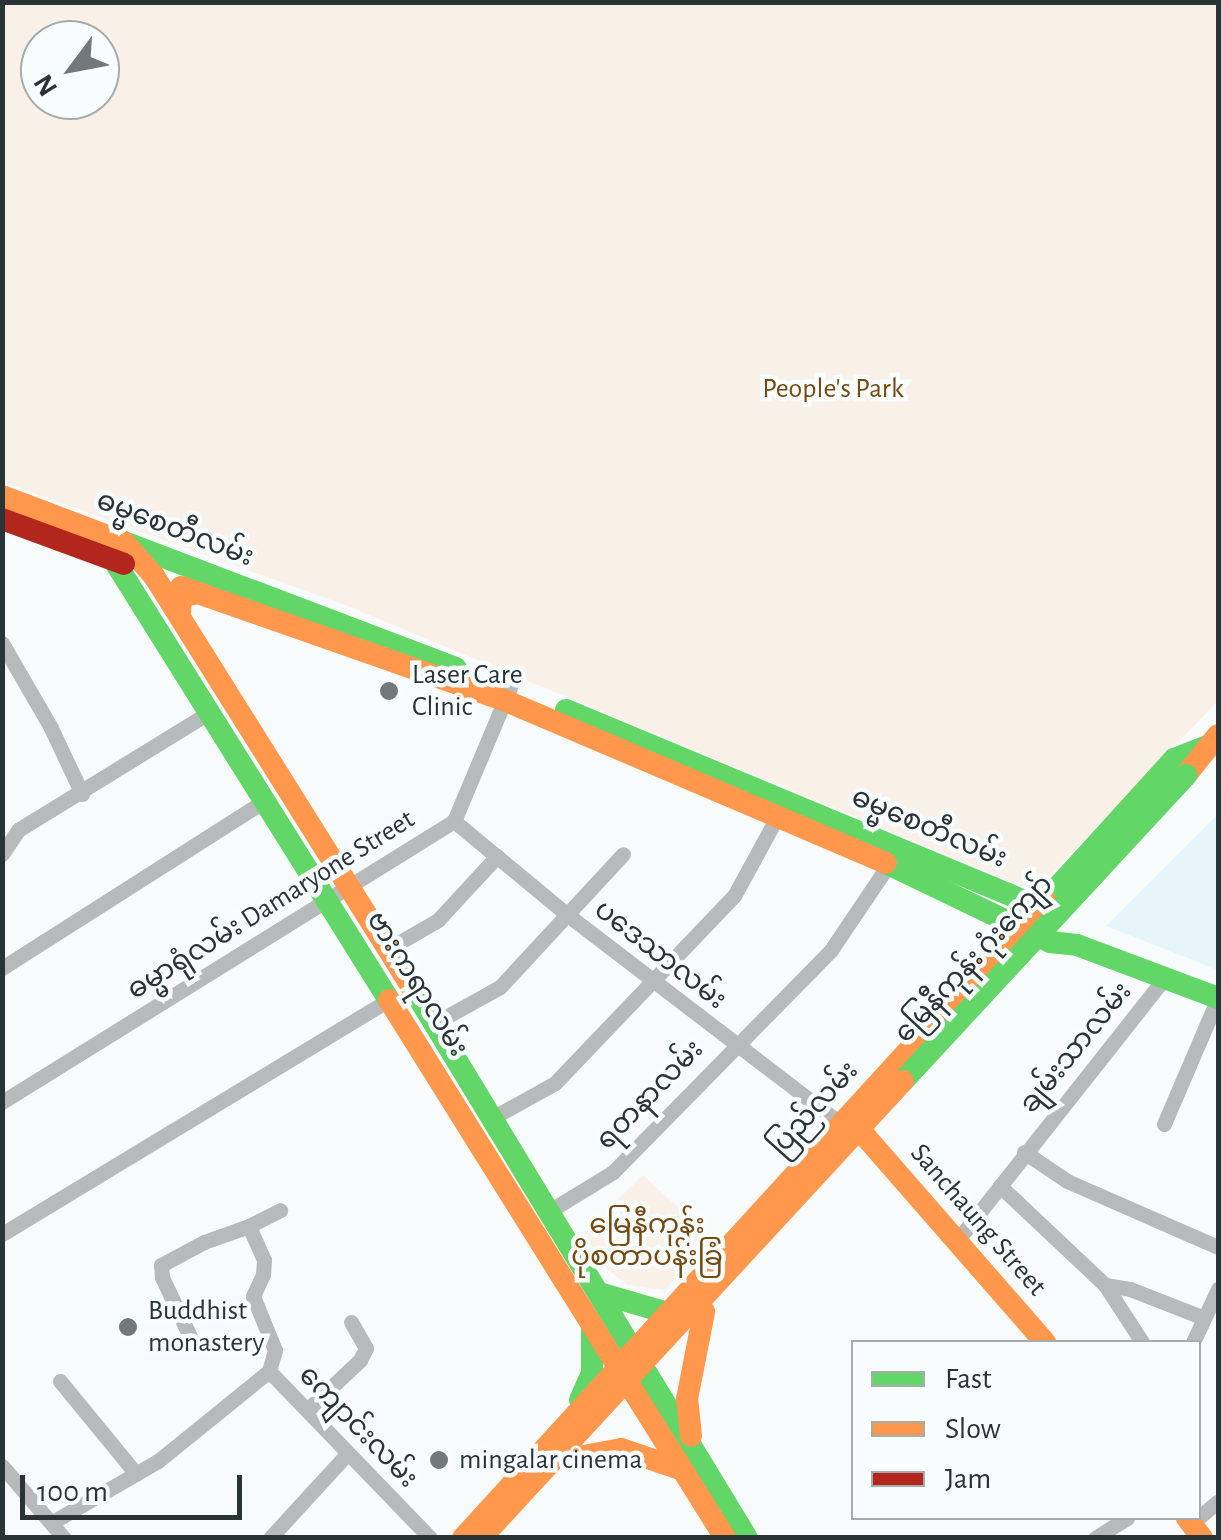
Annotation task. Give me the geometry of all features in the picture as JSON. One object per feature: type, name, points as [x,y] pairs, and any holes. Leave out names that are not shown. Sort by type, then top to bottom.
[{"type":"main road","name":"ဓမ္မစေတီလမ်း","points":[[2,496],[118,551]]},
{"type":"main road","name":"ဓမ္မစေတီလမ်း","points":[[2,519],[118,551],[688,758],[1039,907],[1063,938]]},
{"type":"main road","name":"ဗားကရာလမ်း","points":[[118,551],[154,576],[180,614],[435,1023],[484,1124],[592,1325],[627,1360],[642,1383],[688,1460],[725,1538]]},
{"type":"main road","name":"ဗားကရာလမ်း","points":[[118,551],[188,677],[390,999],[484,1124]]},
{"type":"main road","name":"ဓမ္မစေတီလမ်း","points":[[154,576],[507,694],[1022,927],[1063,938]]},
{"type":"main road","points":[[180,614],[181,596],[196,593]]},
{"type":"main road","points":[[188,677],[196,662],[210,661]]},
{"type":"main road","name":"ပြည်လမ်း","points":[[462,1538],[1174,759],[1215,744]]},
{"type":"main road","name":"ပြည်လမ်း","points":[[500,1538],[865,1136],[1063,938],[1200,779],[1215,744]]},
{"type":"main road","name":"မြေနီကုန်း ဂုံးကျော်","points":[[481,1538],[1215,744]]},
{"type":"main road","points":[[1063,938],[1218,998]]},
{"type":"main road","points":[[484,1124],[550,1210],[599,1292],[627,1360]]},
{"type":"main road","name":"Sanchaung Street","points":[[865,1136],[1043,1340]]},
{"type":"main road","points":[[599,1292],[668,1313]]},
{"type":"main road","points":[[573,1458],[621,1449],[688,1460],[686,1399],[704,1312]]},
{"type":"main road","points":[[571,1418],[592,1373],[592,1325]]},
{"type":"main road","name":"ဗားကရာလမ်း","points":[[688,1460],[747,1538]]},
{"type":"street","points":[[2,643],[82,794]]},
{"type":"street","name":"ဓမ္မာရုံလမ်း Damaryone Street","points":[[2,1102],[454,821],[507,694]]},
{"type":"street","points":[[2,854],[15,832],[210,712]]},
{"type":"street","points":[[2,968],[266,800]]},
{"type":"street","points":[[484,1124],[555,1083],[654,980],[734,896],[777,817]]},
{"type":"street","name":"ပဒေသာလမ်း","points":[[454,821],[570,916],[840,1123]]},
{"type":"street","points":[[435,1023],[500,987],[570,916],[623,854]]},
{"type":"street","points":[[388,949],[438,920],[497,856]]},
{"type":"street","name":"ရတနာလမ်း","points":[[550,1210],[613,1172],[734,1044],[831,950],[889,864]]},
{"type":"street","name":"ချမ်းသာလမ်း","points":[[956,1242],[1166,976]]},
{"type":"street","points":[[1164,1124],[1218,998]]},
{"type":"street","points":[[2,1234],[390,999]]},
{"type":"street","points":[[1024,1152],[1067,1181],[1218,1246]]},
{"type":"street","points":[[1000,1186],[1105,1285],[1141,1340]]},
{"type":"street","points":[[192,1343],[162,1277],[162,1265],[204,1242],[280,1210]]},
{"type":"street","points":[[249,1226],[264,1260],[263,1276],[253,1296],[275,1350],[269,1370]]},
{"type":"street","points":[[1105,1285],[1130,1288],[1204,1318]]},
{"type":"street","points":[[1194,1340],[1218,1289]]},
{"type":"street","points":[[307,1410],[360,1360],[366,1348],[351,1322]]},
{"type":"street","name":"ကျောင်းလမ်း","points":[[51,1522],[158,1461],[269,1370],[430,1538]]},
{"type":"street","points":[[60,1381],[136,1474]]},
{"type":"street","points":[[270,1538],[348,1453]]},
{"type":"street","points":[[2,1466],[64,1538]]},
{"type":"street","points":[[1095,1538],[1123,1520]]},
{"type":"shaded area","points":[[1218,814],[1218,970],[1106,926]]},
{"type":"green space","name":"People's Park","points":[[2,3],[1218,3],[1218,701],[1035,891],[345,605],[3,482]]},
{"type":"green space","name":"မြေနီကုန်း ပိုစတာပန်းခြံ","points":[[643,1175],[711,1238],[665,1290],[628,1285],[605,1268],[584,1233]]},
{"type":"traffic: fast","points":[[124,542],[456,668]]},
{"type":"traffic: fast","points":[[113,559],[389,1000]]},
{"type":"traffic: fast","points":[[566,710],[1039,907],[1051,917]]},
{"type":"traffic: fast","points":[[1045,901],[1174,759],[1208,746]]},
{"type":"traffic: fast","points":[[903,1081],[1186,775]]},
{"type":"traffic: fast","points":[[886,863],[1050,942],[1077,945],[1218,998]]},
{"type":"traffic: fast","points":[[412,987],[747,1538]]},
{"type":"traffic: fast","points":[[599,1293],[668,1313]]},
{"type":"traffic: fast","points":[[580,1400],[592,1373],[592,1325]]},
{"type":"traffic: slow","points":[[2,496],[124,542],[154,576],[412,987]]},
{"type":"traffic: slow","points":[[181,587],[504,700],[886,863]]},
{"type":"traffic: slow","points":[[180,614],[181,597],[197,593]]},
{"type":"traffic: slow","points":[[1186,775],[1218,735]]},
{"type":"traffic: slow","points":[[463,1538],[1045,901]]},
{"type":"traffic: slow","points":[[389,1000],[725,1538]]},
{"type":"traffic: slow","points":[[481,1538],[903,1081]]},
{"type":"traffic: slow","points":[[865,1136],[1043,1340]]},
{"type":"traffic: slow","points":[[691,1436],[687,1399],[704,1312]]},
{"type":"traffic: slow","points":[[573,1458],[621,1449],[683,1470]]},
{"type":"traffic: slow","points":[[1188,1520],[1202,1538]]},
{"type":"traffic: jam","points":[[2,519],[124,564]]},
{"type":"place","name":"Laser Care Clinic","points":[[389,691]]},
{"type":"place","name":"Buddhist monastery","points":[[128,1327]]},
{"type":"place","name":"mingalar cinema","points":[[439,1460]]}]
